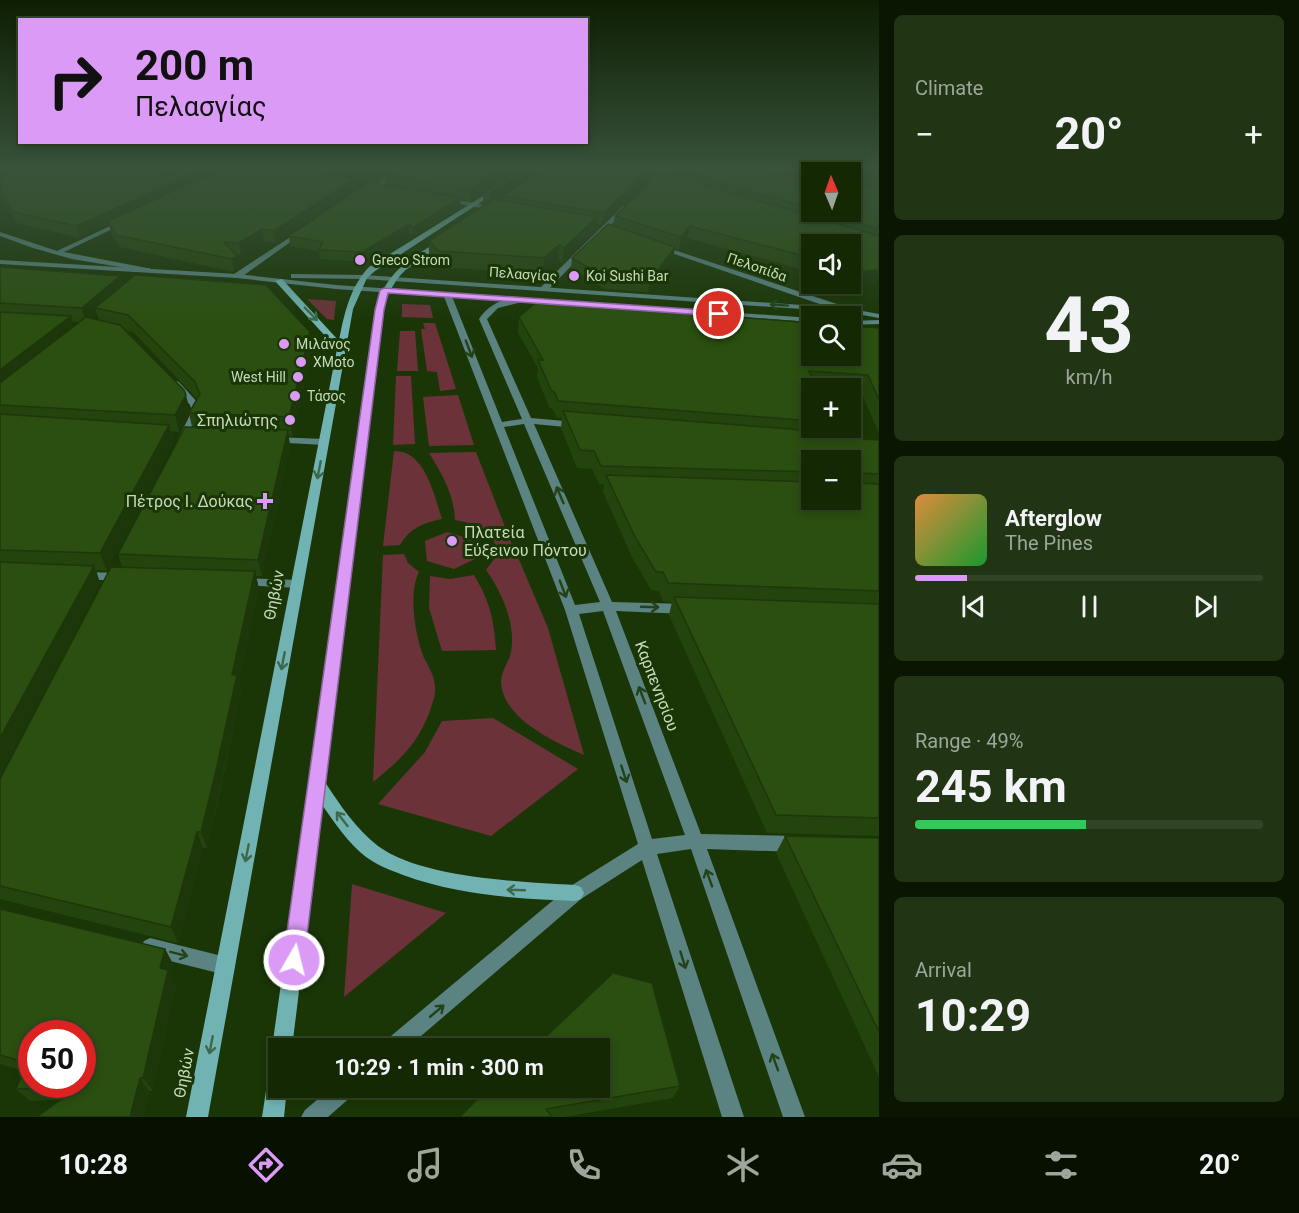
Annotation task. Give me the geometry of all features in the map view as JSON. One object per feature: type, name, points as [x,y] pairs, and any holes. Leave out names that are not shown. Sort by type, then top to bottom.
[{"type":"main road","name":"Θηβών","points":[[197,1117],[349,309],[364,277],[384,260],[446,221]]},
{"type":"main road","points":[[283,1038],[379,310],[387,284],[398,270],[445,239]]},
{"type":"main road","points":[[279,281],[342,349]]},
{"type":"main road","points":[[317,784],[343,821],[373,852],[400,866],[460,884],[501,890],[575,893]]},
{"type":"main road","points":[[273,1117],[275,1098]]},
{"type":"street","points":[[59,252],[124,221]]},
{"type":"street","points":[[544,289],[611,221]]},
{"type":"street","points":[[237,276],[314,224]]},
{"type":"street","points":[[592,227],[613,232]]},
{"type":"street","points":[[0,234],[96,262],[154,271]]},
{"type":"street","name":"Πελοπίδα","points":[[656,246],[834,306]]},
{"type":"street","name":"Πελασγίας","points":[[0,262],[237,276],[364,277],[387,284],[447,294],[801,320]]},
{"type":"street","points":[[146,278],[154,271]]},
{"type":"street","name":"Πελασγίας","points":[[237,276],[358,288],[387,284],[544,289],[801,307]]},
{"type":"street","points":[[447,294],[571,610],[733,1117]]},
{"type":"street","name":"Καρπενησίου","points":[[523,299],[494,307],[483,319],[608,606],[696,841],[794,1117]]},
{"type":"street","name":"Πελασγίας","points":[[861,313],[879,316]]},
{"type":"street","points":[[861,323],[879,322]]},
{"type":"street","points":[[164,372],[195,404],[197,411],[183,439]]},
{"type":"street","points":[[498,424],[528,422],[587,426]]},
{"type":"street","points":[[266,440],[324,442]]},
{"type":"street","points":[[68,575],[136,578]]},
{"type":"street","points":[[228,582],[298,584]]},
{"type":"street","points":[[571,610],[608,606],[702,609]]},
{"type":"street","points":[[404,1038],[575,893],[648,847],[696,841],[810,844]]},
{"type":"street","points":[[135,944],[226,966]]},
{"type":"street","points":[[312,1117],[334,1098]]},
{"type":"shaded area","points":[[307,299],[336,301],[334,320],[327,319]]},
{"type":"shaded area","points":[[402,304],[430,305],[433,318],[402,317]]},
{"type":"shaded area","points":[[423,323],[435,323],[456,389],[440,391],[437,372],[427,371],[421,329],[425,329]]},
{"type":"shaded area","points":[[400,331],[415,331],[418,371],[397,371]]},
{"type":"shaded area","points":[[396,376],[411,376],[415,444],[393,445]]},
{"type":"shaded area","points":[[458,395],[474,445],[429,446],[423,397]]},
{"type":"shaded area","points":[[394,451],[405,453],[421,466],[427,476],[442,519],[418,527],[408,534],[400,545],[383,546]]},
{"type":"shaded area","points":[[476,452],[512,545],[496,546],[480,527],[455,520],[450,493],[429,453]]},
{"type":"shaded area","points":[[447,532],[474,540],[475,559],[454,569],[427,561],[425,541]]},
{"type":"shaded area","points":[[404,554],[408,563],[419,572],[414,591],[414,614],[421,649],[434,680],[435,694],[425,723],[413,743],[373,782],[383,555]]},
{"type":"shaded area","points":[[497,555],[517,555],[548,628],[584,755],[546,736],[520,718],[504,695],[501,678],[511,652],[510,620],[502,598],[486,570]]},
{"type":"shaded area","points":[[474,575],[490,611],[496,650],[442,651],[429,608],[430,576],[450,579]]},
{"type":"shaded area","points":[[493,718],[578,769],[491,836],[378,804],[425,752],[442,721]]},
{"type":"shaded area","points":[[352,884],[446,913],[344,997]]},
{"type":"building","points":[[54,221],[87,221],[76,226]]},
{"type":"building","points":[[108,221],[289,221],[274,231],[262,229],[239,243],[224,242],[237,256],[232,259],[116,235]]},
{"type":"building","points":[[311,221],[423,221],[412,228],[409,224],[362,252],[319,250],[323,242],[289,236]]},
{"type":"building","points":[[460,221],[593,221],[564,248],[559,245],[544,258],[438,251],[429,241]]},
{"type":"building","points":[[631,221],[831,222],[879,236],[879,270],[861,270],[861,234],[801,234],[801,255],[690,226],[681,237]]},
{"type":"building","points":[[861,221],[879,221],[879,229],[855,222]]},
{"type":"building","points":[[608,224],[675,247],[650,281],[606,278],[572,258]]},
{"type":"building","points":[[0,267],[120,276],[82,308],[0,303]]},
{"type":"building","points":[[135,275],[266,285],[310,332],[289,417],[189,413],[200,394],[195,382],[128,315],[95,308]]},
{"type":"building","points":[[538,301],[801,322],[801,366],[861,366],[861,327],[879,328],[879,400],[868,375],[809,371],[812,378],[801,378],[801,420],[558,401],[538,360],[543,360],[519,317]]},
{"type":"building","points":[[0,312],[71,316],[0,370]]},
{"type":"building","points":[[86,317],[120,325],[184,390],[186,395],[175,415],[0,405],[0,383]]},
{"type":"building","points":[[563,411],[801,430],[801,438],[879,440],[879,474],[861,473],[861,450],[801,450],[801,472],[601,466],[594,451],[580,450]]},
{"type":"building","points":[[0,414],[169,425],[100,553],[0,550]]},
{"type":"building","points":[[185,427],[288,430],[258,560],[118,554]]},
{"type":"building","points":[[606,475],[801,482],[801,510],[861,510],[861,483],[879,484],[879,591],[668,583],[663,572],[656,572],[635,537]]},
{"type":"building","points":[[0,562],[94,566],[0,738]]},
{"type":"building","points":[[111,567],[255,571],[232,675],[237,675],[215,775],[201,832],[197,832],[171,927],[0,886],[0,779]]},
{"type":"building","points":[[674,597],[879,604],[879,818],[776,815]]},
{"type":"building","points":[[785,836],[879,838],[879,1032]]},
{"type":"building","points":[[0,909],[165,949],[160,968],[168,970],[143,1078],[140,1078],[130,1117],[37,1117],[63,1098],[96,1098],[96,1020],[18,1020],[18,1060],[0,1055]]},
{"type":"building","points":[[613,973],[652,983],[680,1086],[546,1109],[552,1117],[460,1117],[478,1098],[610,1098],[610,1038],[545,1038]]},
{"type":"place","name":"Greco Strom","points":[[360,260]]},
{"type":"place","name":"Koi Sushi Bar","points":[[574,276]]},
{"type":"place","name":"Μιλάνος","points":[[284,344]]},
{"type":"place","name":"XMoto","points":[[301,362]]},
{"type":"place","name":"West Hill","points":[[298,377]]},
{"type":"place","name":"Τάσος","points":[[295,396]]},
{"type":"place","name":"Σπηλιώτης","points":[[290,420]]},
{"type":"place","name":"Πέτρος Ι. Δούκας","points":[[265,501]]},
{"type":"place","name":"Πλατεία Εύξεινου Πόντου","points":[[452,541]]},
{"type":"route","points":[[294,960],[379,310],[384,290],[719,314]]}]
